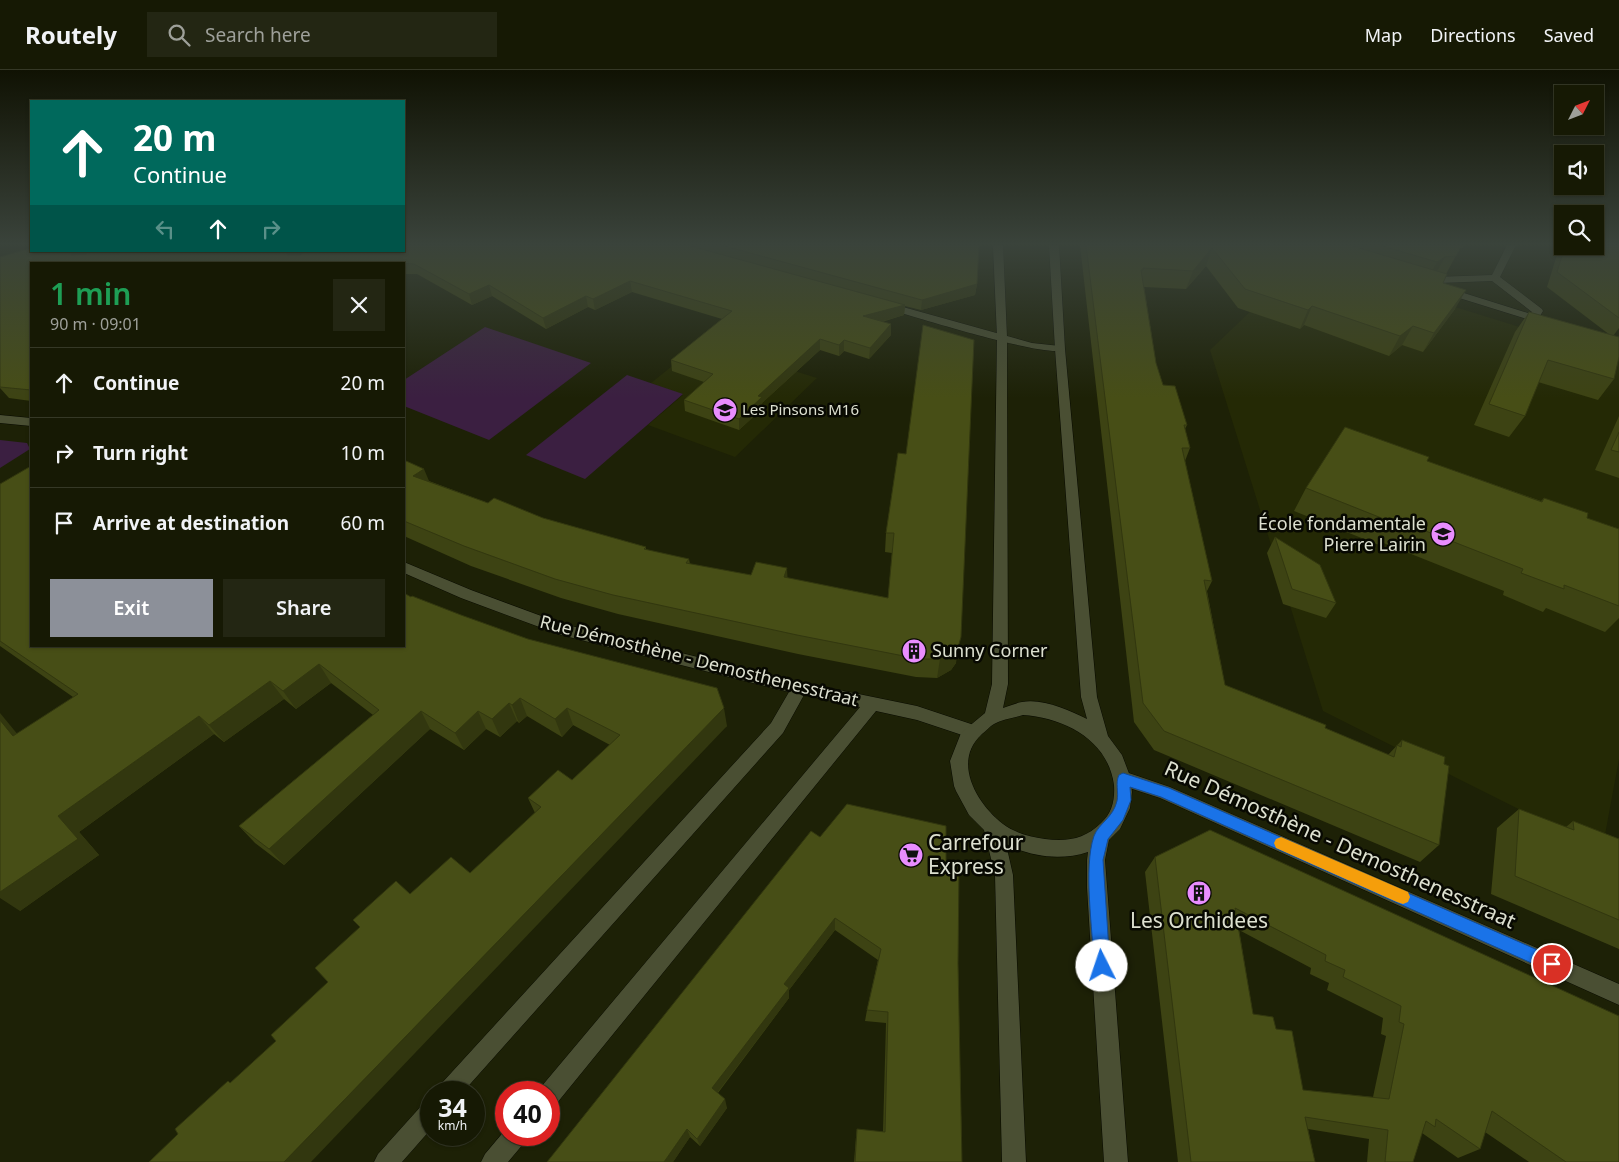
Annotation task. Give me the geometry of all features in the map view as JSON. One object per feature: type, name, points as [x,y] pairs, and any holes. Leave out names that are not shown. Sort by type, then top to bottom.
[{"type":"street","points":[[993,715],[1000,684],[1002,338],[1000,296]]},
{"type":"street","points":[[1057,296],[1090,697],[1100,738]]},
{"type":"street","points":[[1461,296],[1553,324]]},
{"type":"street","points":[[1518,296],[1538,311],[1534,318]]},
{"type":"street","points":[[875,302],[1031,346],[1060,349]]},
{"type":"street","points":[[0,419],[30,422]]},
{"type":"street","name":"Rue Démosthène - Demosthenesstraat","points":[[405,567],[466,594],[561,630],[800,688],[917,713],[971,732]]},
{"type":"street","points":[[459,1081],[777,728],[800,688]]},
{"type":"street","points":[[560,1082],[872,704]]},
{"type":"street","points":[[1015,709],[1039,709],[1061,714],[1082,724],[1100,738],[1115,758],[1123,779],[1124,800],[1116,820],[1101,836],[1086,844],[1068,849],[1048,850],[1010,839],[993,828],[975,810],[963,790],[958,769],[962,748],[971,732],[993,715],[1015,709]]},
{"type":"street","name":"Rue Démosthène - Demosthenesstraat","points":[[1123,779],[1164,792],[1619,995]]},
{"type":"street","points":[[993,828],[1004,875],[1014,1162]]},
{"type":"street","points":[[1101,836],[1096,860],[1097,888],[1116,1162]]},
{"type":"street","points":[[386,1162],[420,1124]]},
{"type":"street","points":[[493,1162],[507,1146]]},
{"type":"shaded area","name":"École fondamentale Pierre Lairin","points":[[1266,296],[1420,296],[1619,358],[1619,759],[1602,851],[1323,711],[1210,350]]},
{"type":"shaded area","points":[[485,327],[591,363],[489,440],[405,406],[405,379]]},
{"type":"shaded area","name":"Les Pinsons M16","points":[[702,342],[817,378],[735,457],[648,425],[683,395],[651,383]]},
{"type":"shaded area","points":[[627,375],[683,394],[585,479],[526,455]]},
{"type":"shaded area","points":[[0,440],[27,443],[30,449],[0,468]]},
{"type":"building","points":[[0,296],[30,296],[30,390],[0,387]]},
{"type":"building","points":[[507,296],[599,296],[593,299],[586,296],[543,318]]},
{"type":"building","points":[[681,296],[872,296],[905,305],[863,316],[891,324],[870,348],[844,340],[839,345],[820,339],[758,396],[762,397],[739,419],[684,400],[713,374],[671,360],[732,311]]},
{"type":"building","points":[[907,296],[936,296],[922,300]]},
{"type":"building","points":[[1092,296],[1145,296],[1156,363],[1163,385],[1175,386],[1187,425],[1184,425],[1190,448],[1182,448],[1212,581],[1204,580],[1225,685],[1326,725],[1325,728],[1394,757],[1397,745],[1401,747],[1402,740],[1445,757],[1444,764],[1449,766],[1439,845],[1164,731],[1143,703]]},
{"type":"building","points":[[1266,296],[1462,296],[1434,333],[1413,326],[1400,336],[1312,306],[1308,310]]},
{"type":"building","points":[[1589,296],[1619,296],[1619,318]]},
{"type":"building","points":[[1529,312],[1619,337],[1619,357],[1614,379],[1548,360],[1525,416],[1489,404]]},
{"type":"building","points":[[923,325],[974,340],[961,637],[954,651],[940,659],[919,659],[613,595],[555,579],[464,546],[405,521],[405,460],[424,469],[413,476],[488,503],[494,498],[543,518],[646,547],[644,549],[689,559],[686,563],[751,575],[756,562],[787,568],[784,577],[888,598],[894,533],[886,533],[898,453],[906,454]]},
{"type":"building","points":[[1345,427],[1429,457],[1427,461],[1542,502],[1544,498],[1588,513],[1587,518],[1619,529],[1619,606],[1564,585],[1564,589],[1521,573],[1523,569],[1395,519],[1394,523],[1306,488]]},
{"type":"building","points":[[1619,432],[1619,452],[1611,450]]},
{"type":"building","points":[[30,467],[30,647],[405,647],[405,594],[528,639],[717,688],[724,708],[284,1162],[149,1162],[178,1134],[175,1129],[276,1041],[271,1035],[328,982],[315,968],[360,927],[353,920],[396,881],[410,894],[451,857],[470,873],[541,807],[528,798],[558,770],[572,780],[620,735],[567,708],[555,719],[520,698],[512,705],[509,703],[492,719],[478,711],[455,733],[421,711],[269,849],[239,826],[379,710],[319,664],[283,691],[270,681],[209,725],[199,716],[58,816],[78,839],[0,892],[0,720],[13,736],[78,694],[0,641],[0,484]]},
{"type":"building","points":[[1275,537],[1320,565],[1336,603],[1292,589]]},
{"type":"building","points":[[847,804],[946,826],[946,869],[959,871],[958,963],[962,1162],[855,1162],[857,1129],[885,1132],[888,1012],[867,1010],[881,949],[835,918],[784,984],[789,988],[712,1088],[725,1099],[697,1139],[687,1129],[664,1162],[547,1162],[811,831],[820,837]]},
{"type":"building","points":[[1519,809],[1574,830],[1573,821],[1619,839],[1619,920],[1515,876]]},
{"type":"building","points":[[1210,830],[1619,1016],[1619,1162],[1566,1162],[1492,1111],[1480,1149],[1436,1119],[1435,1127],[1426,1121],[1413,1162],[1385,1162],[1388,1130],[1305,1117],[1315,1162],[1191,1162],[1155,857]],"holes":[[[1235,908],[1326,955],[1325,961],[1345,970],[1343,977],[1401,1006],[1399,1022],[1404,1024],[1389,1099],[1303,1090],[1292,1031],[1276,1029],[1273,1017],[1253,1014]]]},
{"type":"slow traffic","points":[[1281,843],[1403,897]]},
{"type":"place","name":"Les Pinsons M16","points":[[725,410]]},
{"type":"place","name":"École fondamentale Pierre Lairin","points":[[1443,534]]},
{"type":"place","name":"Sunny Corner","points":[[914,651]]},
{"type":"place","name":"Carrefour Express","points":[[911,855]]},
{"type":"place","name":"Les Orchidees","points":[[1199,893]]},
{"type":"route","points":[[1102,966],[1096,860],[1101,836],[1116,820],[1124,800],[1123,779],[1164,792],[1552,964]]}]
